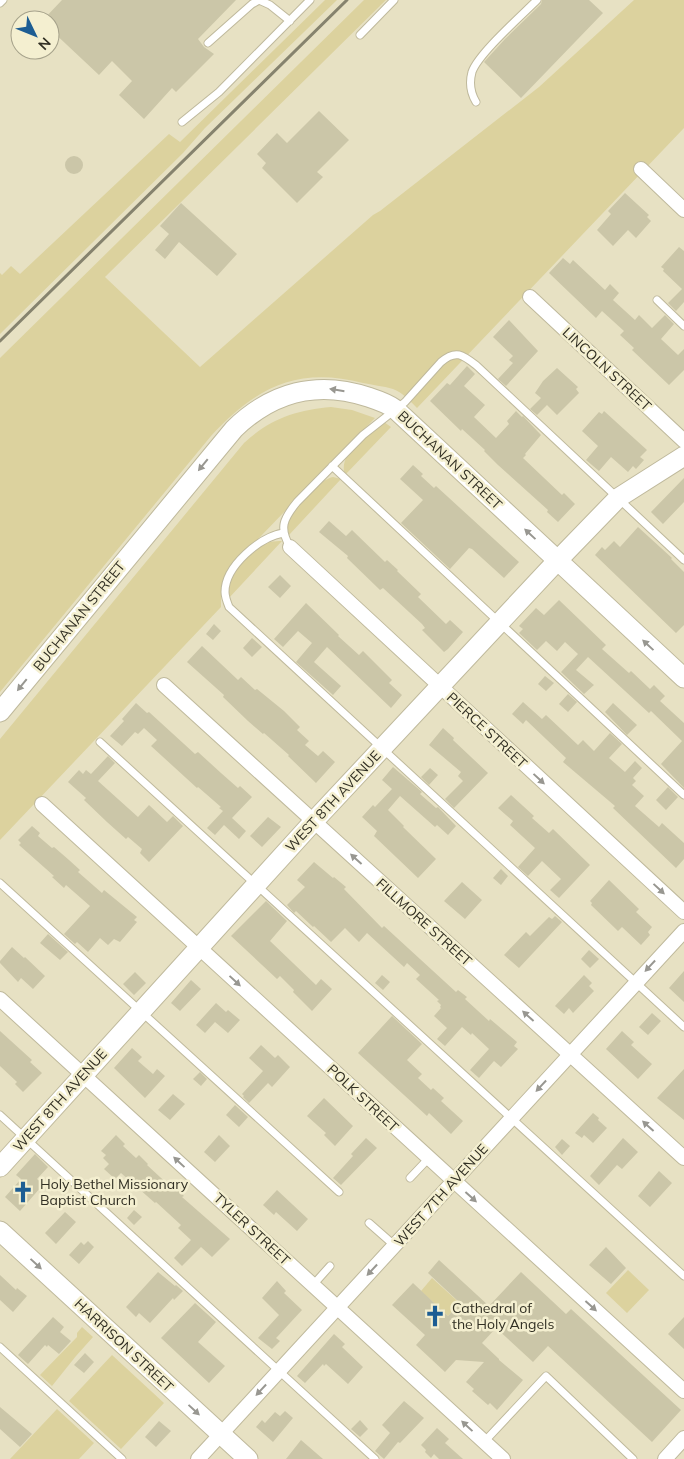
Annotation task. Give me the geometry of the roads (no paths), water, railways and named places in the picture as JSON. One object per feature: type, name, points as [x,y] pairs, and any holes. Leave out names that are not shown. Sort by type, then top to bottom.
[{"type":"street","points":[[641,170],[684,210]]},
{"type":"street","name":"LINCOLN STREET","points":[[530,296],[684,441]]},
{"type":"street","name":"BUCHANAN STREET","points":[[0,712],[228,436],[250,414],[259,408],[278,398],[317,388],[358,394],[396,409],[684,678]]},
{"type":"street","name":"WEST 8TH AVENUE","points":[[0,1166],[314,821],[558,560],[618,498],[684,456]]},
{"type":"street","name":"PIERCE STREET","points":[[290,547],[684,912]]},
{"type":"street","name":"FILLMORE STREET","points":[[164,685],[684,1158]]},
{"type":"street","name":"POLK STREET","points":[[42,804],[684,1391]]},
{"type":"street","name":"WEST 7TH AVENUE","points":[[198,1459],[684,931]]},
{"type":"street","name":"TYLER STREET","points":[[0,999],[503,1459]]},
{"type":"street","name":"HARRISON STREET","points":[[0,1231],[248,1459]]},
{"type":"street","points":[[665,1459],[684,1438]]},
{"type":"lane","points":[[0,3],[3,0]]},
{"type":"lane","points":[[208,43],[258,0],[270,5],[290,21]]},
{"type":"lane","points":[[182,122],[219,92],[310,0]]},
{"type":"lane","points":[[360,35],[394,0]]},
{"type":"lane","points":[[476,102],[471,93],[470,83],[475,65],[487,50],[537,0]]},
{"type":"lane","points":[[657,300],[684,326]]},
{"type":"lane","points":[[290,547],[283,533],[288,512],[377,422],[396,409],[410,396],[446,357],[458,354],[466,357],[684,560]]},
{"type":"lane","points":[[332,466],[684,795]]},
{"type":"lane","points":[[283,533],[273,535],[264,540],[234,568],[226,584],[225,592],[229,607],[684,1027]]},
{"type":"lane","points":[[100,742],[684,1276]]},
{"type":"lane","points":[[0,883],[339,1192]]},
{"type":"lane","points":[[0,1115],[375,1459]]},
{"type":"lane","points":[[410,1178],[429,1158]]},
{"type":"lane","points":[[369,1223],[394,1245]]},
{"type":"lane","points":[[313,1285],[330,1266]]},
{"type":"lane","points":[[0,1347],[122,1459]]},
{"type":"lane","points":[[484,1442],[546,1376],[633,1459]]},
{"type":"railway","points":[[0,341],[347,0]]},
{"type":"place","name":"Holy Bethel Missionary Baptist Church","points":[[23,1192]]},
{"type":"place","name":"Cathedral of the Holy Angels","points":[[435,1316]]}]
